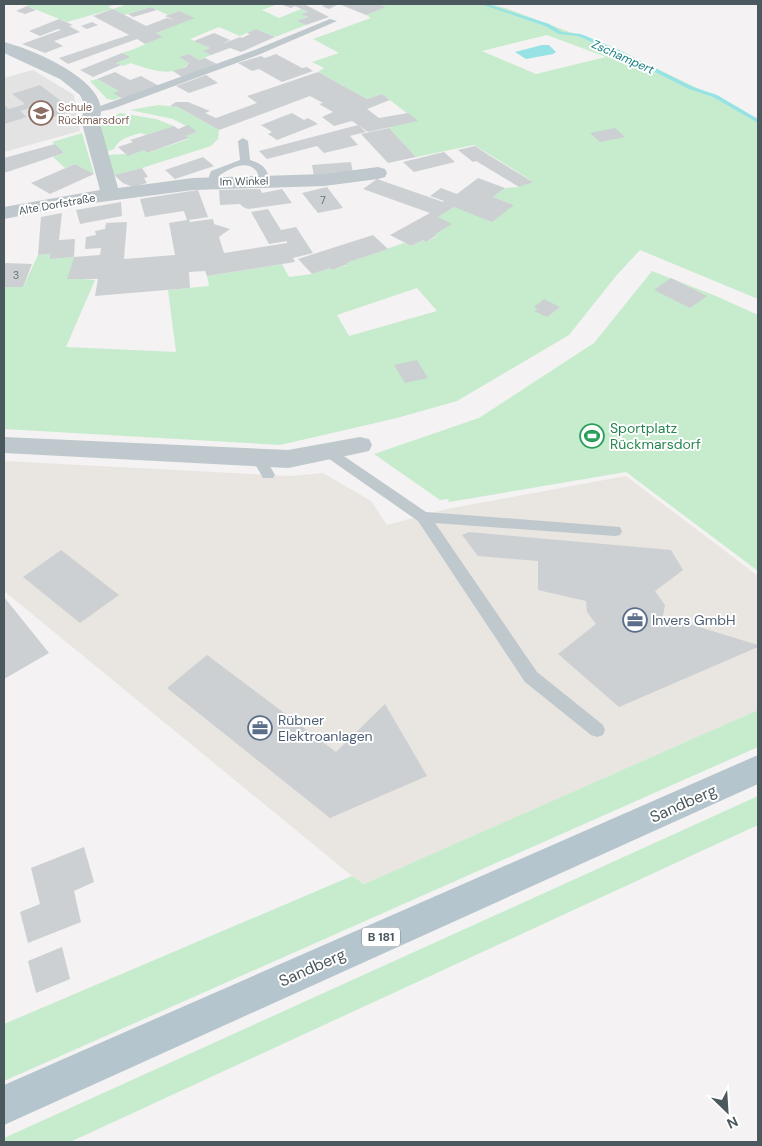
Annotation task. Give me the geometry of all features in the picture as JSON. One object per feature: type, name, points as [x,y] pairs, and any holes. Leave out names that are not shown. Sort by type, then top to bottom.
[{"type":"main road","name":"Sandberg","points":[[4,1104],[758,769]]},
{"type":"street","points":[[4,47],[73,80],[89,95],[94,110],[90,120],[110,194]]},
{"type":"street","name":"Im Winkel","points":[[110,194],[212,182],[324,180],[378,173]]},
{"type":"street","name":"Alte Dorfstraße","points":[[4,213],[110,194]]},
{"type":"street","points":[[4,446],[263,466],[288,459],[360,445]]},
{"type":"lane","points":[[94,110],[109,107],[334,21]]},
{"type":"lane","points":[[243,140],[245,162]]},
{"type":"lane","points":[[212,182],[215,173],[232,164],[245,162],[253,164],[262,170],[263,181]]},
{"type":"lane","points":[[327,452],[423,517],[531,676],[597,730]]},
{"type":"lane","points":[[423,517],[615,531]]},
{"type":"shaded area","name":"Schule Rückmarsdorf","points":[[33,70],[74,95],[80,131],[4,152],[4,78]]},
{"type":"shaded area","points":[[4,461],[291,476],[323,473],[371,501],[387,525],[447,509],[626,476],[758,576],[758,710],[364,884],[4,591]]},
{"type":"green space","points":[[29,4],[115,4],[108,7],[113,9],[67,22],[27,6]]},
{"type":"green space","points":[[124,4],[278,4],[262,10],[279,18],[301,9],[308,12],[302,14],[308,17],[298,21],[306,25],[275,37],[256,29],[240,36],[219,27],[190,39],[210,48],[204,51],[211,55],[199,60],[189,54],[179,57],[189,63],[183,68],[169,72],[153,70],[131,63],[123,66],[116,63],[122,53],[163,37],[156,33],[194,18],[179,11],[168,15],[151,7],[124,15],[113,9]]},
{"type":"green space","points":[[377,4],[490,4],[505,8],[618,50],[728,103],[758,121],[758,299],[640,250],[616,276],[569,335],[457,401],[397,418],[280,445],[4,429],[4,287],[23,287],[38,255],[50,254],[50,259],[74,257],[68,278],[95,280],[66,347],[176,352],[168,290],[209,286],[207,276],[282,264],[289,277],[312,274],[330,268],[332,270],[347,265],[346,263],[404,243],[411,246],[423,240],[426,242],[437,236],[435,234],[438,217],[454,207],[514,205],[493,197],[505,188],[519,187],[532,181],[474,145],[416,157],[389,128],[417,121],[382,94],[367,99],[318,72],[324,68],[312,62],[339,53],[313,39],[371,18],[366,15],[385,7]],"holes":[[[547,35],[606,57],[536,74],[482,51]],[[417,288],[437,311],[349,336],[337,315]]]},
{"type":"green space","points":[[97,79],[119,91],[114,93],[121,97],[114,100],[107,99],[90,81]]},
{"type":"green space","points":[[158,105],[178,107],[219,130],[218,139],[211,146],[114,175],[107,155],[129,155],[144,150],[147,153],[189,139],[186,136],[197,132],[173,119],[130,110]]},
{"type":"green space","points":[[120,113],[156,119],[174,126],[146,135],[141,133],[129,136],[119,142],[114,149],[106,152],[98,127],[100,123]]},
{"type":"green space","points":[[82,133],[94,174],[75,164],[65,168],[53,157],[64,153],[52,142]]},
{"type":"green space","name":"Sportplatz Rückmarsdorf","points":[[652,271],[758,315],[758,571],[626,472],[449,502],[448,499],[440,500],[374,454],[479,418],[594,343]]},
{"type":"green space","points":[[758,710],[758,747],[4,1081],[4,1024],[352,876],[364,884]]},
{"type":"green space","points":[[758,796],[758,825],[70,1142],[4,1142],[4,1138]]},
{"type":"water","points":[[549,45],[556,52],[526,59],[515,52]]},
{"type":"building","points":[[280,4],[304,4],[329,17],[306,25],[297,21],[308,17],[301,14],[308,12],[295,6],[291,8]]},
{"type":"building","points":[[326,4],[339,4],[329,9],[322,6]]},
{"type":"building","points":[[339,4],[377,4],[386,7],[366,15]]},
{"type":"building","points":[[27,6],[36,10],[25,14],[16,11]]},
{"type":"building","points":[[151,7],[157,10],[133,17],[128,14]]},
{"type":"building","points":[[113,9],[146,26],[167,18],[174,20],[165,16],[179,11],[195,18],[156,33],[163,37],[145,44],[137,39],[68,64],[59,58],[129,35],[93,16]]},
{"type":"building","points":[[59,19],[73,25],[69,26],[80,32],[54,41],[63,46],[45,53],[22,44],[61,30],[58,29],[40,36],[29,31]]},
{"type":"building","points":[[92,22],[98,25],[87,29],[81,26]]},
{"type":"building","points":[[256,29],[275,37],[241,52],[230,48],[211,55],[203,51],[210,48],[194,41],[214,33],[230,40],[222,44],[240,37],[242,38],[250,34],[247,33]]},
{"type":"building","points":[[122,53],[130,57],[116,63],[121,65],[93,77],[80,70]]},
{"type":"building","points":[[189,54],[199,60],[205,58],[217,64],[182,77],[173,71],[186,67],[189,63],[179,57]]},
{"type":"building","points":[[276,54],[302,68],[307,67],[313,71],[282,82],[259,69],[252,71],[238,63],[261,56],[265,58]]},
{"type":"building","points":[[115,72],[130,80],[141,76],[159,86],[123,99],[113,93],[119,91],[97,79]]},
{"type":"building","points":[[318,72],[367,99],[382,94],[390,100],[367,109],[379,118],[408,113],[418,121],[368,132],[352,121],[334,126],[322,117],[333,112],[319,104],[323,103],[310,96],[219,130],[178,107],[170,106],[176,102],[188,102],[210,111],[205,113],[216,118],[257,103],[247,96]]},
{"type":"building","points":[[206,75],[218,83],[189,93],[176,86]]},
{"type":"building","points":[[40,85],[73,110],[45,120],[31,108],[20,111],[27,117],[4,124],[4,105],[9,109],[25,104],[12,94]]},
{"type":"building","points":[[292,113],[304,120],[308,118],[318,124],[277,140],[268,134],[272,132],[261,125]]},
{"type":"building","points":[[188,125],[197,132],[186,136],[189,138],[147,153],[144,150],[128,156],[118,147],[133,142],[130,140],[174,126],[178,129]]},
{"type":"building","points":[[358,125],[366,132],[350,136],[358,145],[324,153],[317,146],[267,159],[259,151]]},
{"type":"building","points":[[389,128],[416,157],[388,163],[361,134]]},
{"type":"building","points":[[615,128],[625,137],[600,142],[590,133]]},
{"type":"building","points":[[55,144],[64,153],[4,173],[4,158]]},
{"type":"building","points":[[475,146],[533,182],[519,187],[476,161],[473,162],[458,150]]},
{"type":"building","points":[[444,152],[455,162],[414,172],[403,162]]},
{"type":"building","points":[[203,157],[214,166],[175,179],[165,170]]},
{"type":"building","points":[[351,162],[353,173],[314,176],[312,165]]},
{"type":"building","points":[[75,164],[94,174],[50,194],[31,183]]},
{"type":"building","points":[[142,168],[148,177],[144,178],[147,183],[133,187],[123,183],[114,175]]},
{"type":"building","points":[[478,178],[505,188],[493,197],[514,205],[492,222],[454,207],[438,217],[452,224],[426,242],[423,240],[411,246],[390,235],[430,213],[363,189],[377,179],[443,202],[430,196],[441,188],[457,194]]},
{"type":"building","points":[[327,187],[343,208],[318,213],[302,193]]},
{"type":"building","points":[[260,189],[262,193],[282,189],[292,203],[248,209],[240,204],[220,205],[219,190]]},
{"type":"building","points":[[198,190],[208,217],[189,220],[190,222],[213,219],[214,224],[230,229],[219,237],[224,253],[287,243],[287,241],[269,244],[251,212],[268,209],[281,230],[296,227],[313,253],[293,258],[295,262],[207,276],[205,271],[189,272],[190,288],[95,296],[98,279],[67,279],[74,257],[100,255],[101,248],[85,249],[86,237],[96,235],[95,231],[105,229],[106,223],[127,222],[124,259],[175,255],[169,223],[187,220],[184,211],[145,217],[140,199]]},
{"type":"building","points":[[121,202],[122,216],[80,224],[76,210]]},
{"type":"building","points":[[62,213],[59,240],[75,239],[74,257],[50,259],[50,254],[38,255],[41,217]]},
{"type":"building","points":[[373,235],[388,249],[346,263],[348,264],[332,270],[330,268],[312,274],[298,259]]},
{"type":"building","points":[[4,263],[32,264],[23,287],[4,287]]},
{"type":"building","points":[[671,278],[707,296],[690,308],[654,290]]},
{"type":"building","points":[[544,299],[560,307],[547,317],[534,311],[537,309],[534,307]]},
{"type":"building","points":[[417,360],[428,378],[405,383],[394,365]]},
{"type":"building","name":"Invers GmbH","points":[[469,532],[671,550],[683,570],[655,591],[665,605],[663,616],[758,645],[758,647],[619,707],[558,654],[596,624],[587,612],[586,601],[538,590],[538,561],[478,556],[462,535]]},
{"type":"building","points":[[61,550],[119,595],[80,623],[23,577]]},
{"type":"building","points":[[4,597],[49,653],[4,679]]},
{"type":"building","name":"Rübner Elektroanlagen","points":[[207,655],[336,752],[385,704],[427,776],[330,818],[167,688]]},
{"type":"building","points":[[84,847],[94,882],[74,891],[81,922],[28,943],[20,912],[40,904],[31,868]]},
{"type":"building","points":[[62,947],[70,979],[36,993],[28,961]]},
{"type":"waterway","name":"Zschampert","points":[[483,4],[547,25],[561,33],[579,35],[617,51],[691,88],[715,96],[758,121]]},
{"type":"place","name":"Schule Rückmarsdorf","points":[[41,113]]},
{"type":"place","name":"Sportplatz Rückmarsdorf","points":[[592,436]]},
{"type":"place","name":"Invers GmbH","points":[[635,620]]},
{"type":"place","name":"Rübner Elektroanlagen","points":[[260,728]]}]
